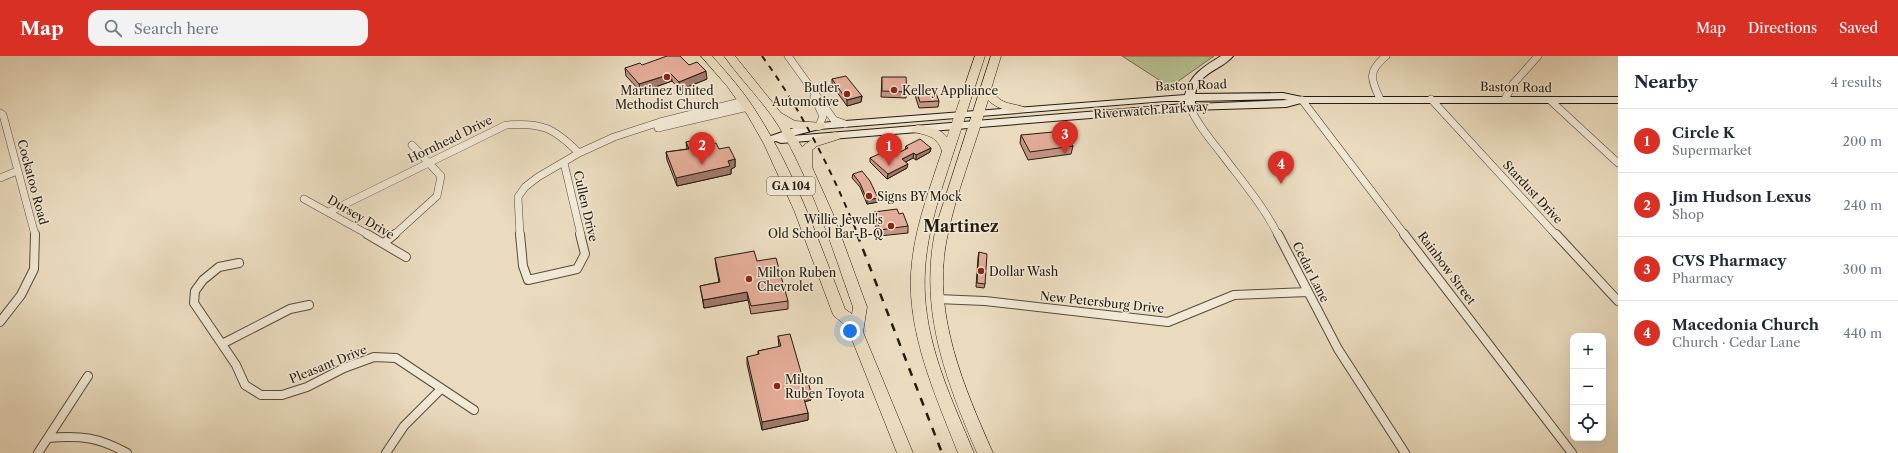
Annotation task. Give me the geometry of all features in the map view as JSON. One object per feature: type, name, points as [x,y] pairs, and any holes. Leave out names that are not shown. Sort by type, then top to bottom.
[{"type":"main road","name":"GA 104","points":[[706,56],[746,104],[768,140],[790,183],[839,312],[856,326]]},
{"type":"main road","name":"GA 104","points":[[729,56],[756,86],[775,113],[807,170],[860,307],[856,332],[905,453]]},
{"type":"main road","points":[[966,453],[933,370],[921,320],[918,296],[918,263],[924,224],[957,120],[980,56]]},
{"type":"main road","points":[[984,453],[952,370],[942,332],[937,299],[938,246],[996,56]]},
{"type":"main road","points":[[1190,102],[1190,91],[1197,77],[1228,56]]},
{"type":"main road","points":[[986,89],[993,102],[1000,106],[1020,109]]},
{"type":"main road","name":"Riverwatch Parkway","points":[[768,140],[789,136],[835,136],[917,129],[957,120],[1190,102],[1286,104],[1302,100]]},
{"type":"main road","name":"Baston Road","points":[[1302,100],[1618,100]]},
{"type":"main road","name":"Baston Road","points":[[978,119],[1020,109],[1190,102]]},
{"type":"main road","points":[[775,113],[793,125],[819,126],[957,120]]},
{"type":"main road","points":[[789,136],[819,126]]},
{"type":"main road","points":[[917,129],[932,132],[942,137],[948,151]]},
{"type":"main road","points":[[807,170],[806,152],[808,147],[813,143],[835,136]]},
{"type":"main road","points":[[924,224],[943,227]]},
{"type":"street","points":[[788,56],[834,120],[845,124]]},
{"type":"street","points":[[1380,100],[1373,83],[1372,75],[1374,68],[1386,56]]},
{"type":"street","points":[[1505,99],[1513,84],[1538,56]]},
{"type":"street","points":[[811,87],[823,116],[819,126]]},
{"type":"street","name":"Stardust Drive","points":[[1431,99],[1618,301]]},
{"type":"street","name":"Rainbow Street","points":[[1302,100],[1572,453]]},
{"type":"street","points":[[1551,100],[1618,163]]},
{"type":"street","name":"Cedar Lane","points":[[1190,102],[1194,117],[1267,213],[1350,370],[1406,453]]},
{"type":"street","points":[[564,163],[579,153],[614,136],[662,128],[746,104]]},
{"type":"street","name":"Cockatoo Road","points":[[0,113],[3,115],[35,234],[34,269],[21,295],[0,322]]},
{"type":"street","name":"Hornhead Drive","points":[[329,212],[428,162],[506,125],[528,122],[547,125],[563,136],[579,153]]},
{"type":"street","points":[[384,243],[437,196],[441,176],[412,145]]},
{"type":"street","name":"Cullen Drive","points":[[564,163],[585,254],[577,269],[528,280],[523,266],[518,197],[525,187],[538,177],[564,163]]},
{"type":"street","points":[[0,178],[17,171]]},
{"type":"street","name":"Dursey Drive","points":[[304,199],[384,243],[406,258]]},
{"type":"street","name":"Pleasant Drive","points":[[239,263],[219,267],[203,280],[195,291],[194,303],[236,365],[245,385],[260,395],[282,395],[307,387],[344,368],[374,357],[396,358],[417,370],[441,389],[474,410]]},
{"type":"street","name":"New Petersburg Drive","points":[[937,299],[985,301],[1168,322],[1234,295],[1308,292]]},
{"type":"street","points":[[222,344],[290,309],[309,305]]},
{"type":"street","points":[[38,453],[88,376]]},
{"type":"street","points":[[386,453],[394,439],[416,411],[441,389]]},
{"type":"street","points":[[48,438],[80,435],[105,440],[127,453]]},
{"type":"green space","points":[[1122,56],[1214,56],[1170,87]]},
{"type":"building","points":[[667,56],[680,56],[689,65],[697,62],[706,71],[679,82],[671,74],[639,84],[625,68],[640,63],[642,65]]},
{"type":"building","points":[[846,76],[862,96],[847,100],[832,79]]},
{"type":"building","points":[[882,77],[906,77],[907,92],[882,91]]},
{"type":"building","points":[[934,88],[939,101],[920,102],[916,89]]},
{"type":"building","points":[[1064,131],[1073,146],[1030,152],[1021,135]]},
{"type":"building","points":[[702,138],[705,145],[716,143],[719,149],[729,147],[735,159],[728,161],[730,166],[676,178],[666,152],[689,149],[686,142]]},
{"type":"building","points":[[920,139],[931,148],[916,155],[914,153],[902,159],[908,164],[888,174],[870,158],[890,149],[896,154],[908,148],[906,146]]},
{"type":"building","points":[[862,171],[870,181],[878,198],[867,200],[860,183],[853,174]]},
{"type":"building","points":[[897,209],[899,214],[903,213],[908,226],[880,230],[874,212]]},
{"type":"building","name":"Milton Ruben Chevrolet","points":[[754,251],[757,261],[776,258],[788,301],[751,306],[747,292],[703,300],[700,286],[720,282],[715,258]]},
{"type":"building","name":"Dollar Wash","points":[[979,252],[987,254],[985,284],[977,283]]},
{"type":"building","name":"Milton Ruben Toyota","points":[[790,334],[803,379],[807,378],[811,393],[803,395],[808,413],[762,422],[747,357],[759,354],[758,351],[781,346],[778,336]]},
{"type":"railway","points":[[762,56],[790,98],[815,142],[838,188],[858,235]]},
{"type":"railway","points":[[857,234],[942,453]]},
{"type":"place","name":"Martinez United Methodist Church","points":[[667,77]]},
{"type":"place","name":"Kelley Appliance","points":[[894,90]]},
{"type":"place","name":"Butler Automotive","points":[[847,94]]},
{"type":"place","name":"CVS Pharmacy","points":[[1065,154]]},
{"type":"place","name":"Jim Hudson Lexus","points":[[702,165]]},
{"type":"place","name":"Circle K","points":[[889,166]]},
{"type":"place","name":"Macedonia Church","points":[[1281,184]]},
{"type":"place","name":"Signs BY Mock","points":[[869,196]]},
{"type":"place","name":"Willie Jewell's Old School Bar-B-Q","points":[[891,226]]},
{"type":"place","name":"Dollar Wash","points":[[981,271]]},
{"type":"place","name":"Milton Ruben Chevrolet","points":[[749,279]]},
{"type":"place","name":"Milton Ruben Toyota","points":[[777,386]]},
{"type":"district","name":"Martinez","points":[[961,226]]}]
